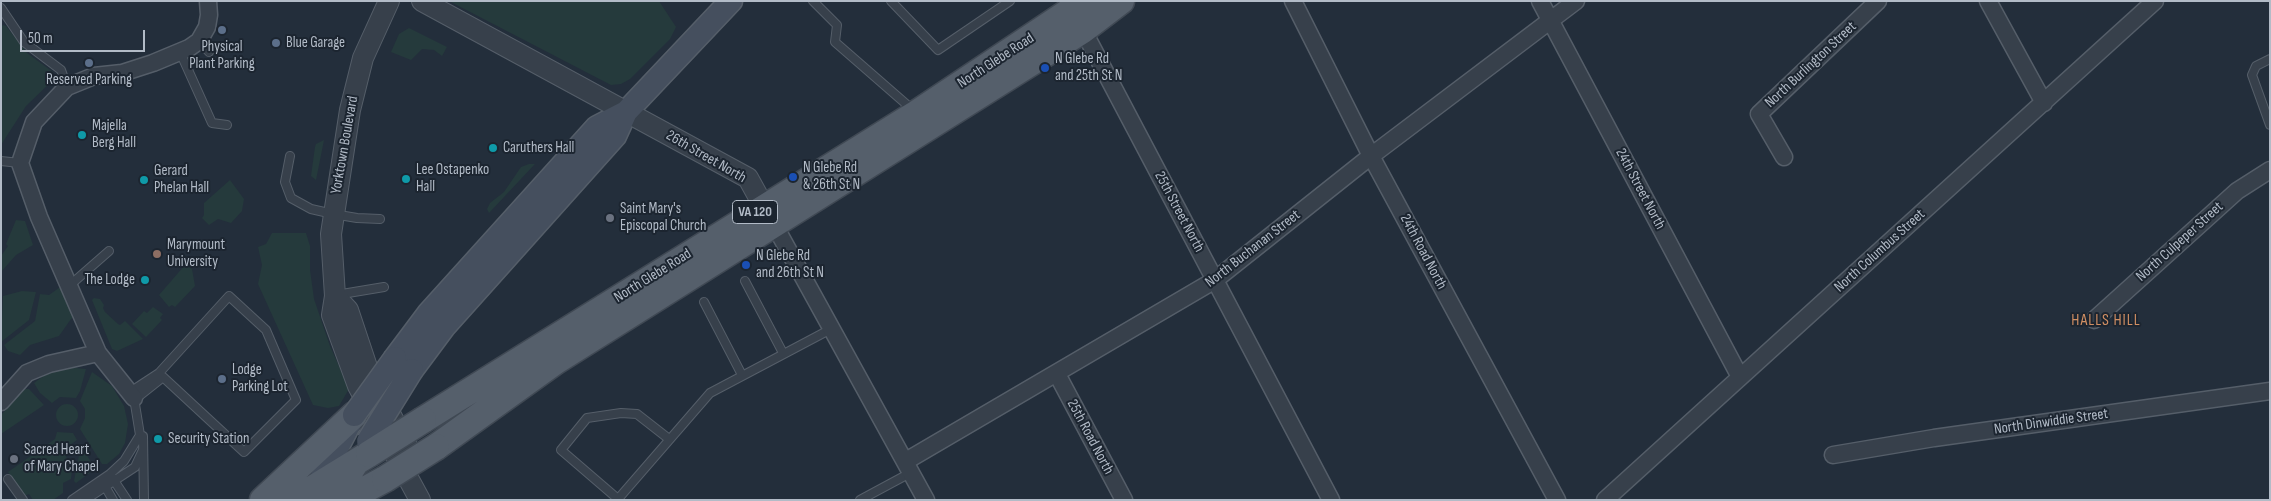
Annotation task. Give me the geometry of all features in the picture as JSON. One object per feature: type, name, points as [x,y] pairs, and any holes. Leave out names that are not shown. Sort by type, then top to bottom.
[{"type":"main road","points":[[364,452],[428,314],[597,127],[626,112],[731,1]]},
{"type":"main road","name":"North Glebe Road","points":[[294,500],[320,494],[364,452],[423,420],[1083,30],[1121,1]]},
{"type":"main road","name":"North Glebe Road","points":[[346,500],[380,490],[436,447],[556,361],[917,113],[1083,2]]},
{"type":"main road","points":[[263,500],[354,415],[404,364]]},
{"type":"main road","points":[[320,494],[354,415]]},
{"type":"street","points":[[132,396],[106,366],[98,353],[39,217],[20,163],[34,122],[68,87],[94,76],[122,73],[180,52],[204,47],[209,15],[208,1]]},
{"type":"street","name":"Yorktown Boulevard","points":[[389,1],[363,58],[350,110],[333,214],[330,246],[335,296],[332,315],[358,386],[420,500]]},
{"type":"street","name":"26th Street North","points":[[422,1],[748,178],[926,500]]},
{"type":"street","name":"24th Road North","points":[[1293,1],[1371,156],[1558,500]]},
{"type":"street","name":"24th Street North","points":[[1540,1],[1740,377]]},
{"type":"street","name":"North Buchanan Street","points":[[909,467],[1057,374],[1215,280],[1371,156],[1576,1]]},
{"type":"street","name":"North Burlington Street","points":[[1784,157],[1758,114],[1878,1]]},
{"type":"street","points":[[1988,1],[2044,104]]},
{"type":"street","name":"North Columbus Street","points":[[1604,500],[2044,104],[2155,1]]},
{"type":"street","name":"25th Street North","points":[[1083,2],[1083,30],[1331,500]]},
{"type":"street","name":"North Culpeper Street","points":[[2094,320],[2237,191],[2270,170]]},
{"type":"street","points":[[335,296],[348,310],[369,373],[434,500]]},
{"type":"street","points":[[1,402],[27,373],[49,364],[98,353]]},
{"type":"street","name":"25th Road North","points":[[1057,374],[1124,500]]},
{"type":"street","name":"North Dinwiddie Street","points":[[1833,455],[1934,438],[2270,391]]},
{"type":"lane","points":[[813,1],[837,25],[835,42],[917,113]]},
{"type":"lane","points":[[891,1],[938,50],[1010,1]]},
{"type":"lane","points":[[1,8],[24,42],[61,70],[68,87]]},
{"type":"lane","points":[[180,52],[212,123],[227,126]]},
{"type":"lane","points":[[2270,59],[2256,66],[2252,75],[2270,125]]},
{"type":"lane","points":[[287,155],[285,182],[291,198],[311,209],[357,218],[380,219]]},
{"type":"lane","points":[[1,161],[20,163]]},
{"type":"lane","points":[[69,286],[109,250]]},
{"type":"lane","points":[[745,281],[783,353]]},
{"type":"lane","points":[[335,296],[384,287]]},
{"type":"lane","points":[[229,296],[266,330],[296,400],[244,452],[163,377],[132,396],[159,373],[229,296]]},
{"type":"lane","points":[[704,302],[742,375]]},
{"type":"lane","points":[[669,439],[637,414],[620,413],[587,418],[561,450],[618,499],[710,393],[831,329]]},
{"type":"lane","points":[[132,396],[140,435],[143,436],[144,500]]},
{"type":"lane","points":[[112,477],[140,435]]},
{"type":"lane","points":[[72,500],[112,477],[135,468],[144,448]]},
{"type":"lane","points":[[860,500],[909,467]]},
{"type":"lane","points":[[112,477],[127,500]]},
{"type":"lane","points":[[8,479],[23,500]]},
{"type":"lane","points":[[85,500],[103,483]]},
{"type":"lane","points":[[103,483],[113,500]]},
{"type":"green space","points":[[449,1],[659,1],[676,27],[670,39],[630,79],[621,84],[611,85]]},
{"type":"green space","points":[[1,26],[6,26],[27,53],[53,72],[53,80],[26,106],[1,145]]},
{"type":"green space","points":[[409,28],[447,47],[442,56],[434,50],[422,49],[411,60],[391,52],[399,34]]},
{"type":"green space","points":[[324,140],[316,180],[311,176],[315,147],[316,144]]},
{"type":"green space","points":[[535,164],[489,213],[487,209],[490,203],[504,192],[521,167]]},
{"type":"green space","points":[[230,180],[244,199],[242,211],[231,223],[218,219],[209,225],[202,218],[204,215],[204,203]]},
{"type":"green space","points":[[16,220],[25,221],[33,245],[16,255],[1,272],[1,256],[8,246],[6,244]]},
{"type":"green space","points":[[272,233],[306,233],[310,246],[310,270],[314,299],[330,346],[349,389],[339,406],[328,408],[313,405],[258,284],[262,265],[258,247],[266,244]]},
{"type":"green space","points":[[185,265],[192,269],[195,286],[175,307],[172,305],[169,307],[159,295]]},
{"type":"green space","points":[[63,285],[77,315],[71,319],[59,336],[30,345],[20,355],[8,351],[4,345],[35,321],[40,294],[49,295]]},
{"type":"green space","points":[[22,291],[36,292],[29,320],[1,342],[3,296]]},
{"type":"green space","points":[[94,298],[100,299],[104,305],[105,312],[118,324],[120,325],[125,321],[143,339],[117,351],[112,349],[92,300]]},
{"type":"green space","points":[[153,307],[163,314],[160,318],[162,320],[146,337],[132,324],[144,311],[147,313]]},
{"type":"green space","points":[[65,367],[86,369],[80,391],[76,398],[60,397],[52,403],[40,393],[34,383],[49,372]]},
{"type":"green space","points":[[92,372],[112,386],[124,406],[128,424],[125,443],[119,454],[107,464],[102,464],[80,429],[85,418],[85,409],[80,401]]},
{"type":"green space","points":[[25,389],[29,389],[44,405],[1,434],[1,415]]},
{"type":"green space","points":[[67,404],[77,411],[78,415],[71,425],[67,426],[57,419],[56,415],[63,405]]},
{"type":"green space","points":[[57,432],[73,433],[77,440],[63,450],[72,469],[71,479],[63,483],[63,493],[53,500],[33,500],[29,494],[24,496],[8,472],[55,439]]},
{"type":"green space","points":[[81,445],[95,469],[76,483],[74,481]]},
{"type":"place","name":"Physical Plant Parking","points":[[222,30]]},
{"type":"place","name":"Blue Garage","points":[[276,43]]},
{"type":"place","name":"Reserved Parking","points":[[89,63]]},
{"type":"place","name":"N Glebe Rd and 25th St N","points":[[1045,68]]},
{"type":"place","name":"Majella Berg Hall","points":[[82,135]]},
{"type":"place","name":"Caruthers Hall","points":[[493,148]]},
{"type":"place","name":"N Glebe Rd & 26th St N","points":[[793,177]]},
{"type":"place","name":"Lee Ostapenko Hall","points":[[406,179]]},
{"type":"place","name":"Gerard Phelan Hall","points":[[144,180]]},
{"type":"place","name":"Saint Mary's Episcopal Church","points":[[610,218]]},
{"type":"place","name":"Marymount University","points":[[157,254]]},
{"type":"place","name":"N Glebe Rd and 26th St N","points":[[746,265]]},
{"type":"place","name":"The Lodge","points":[[145,280]]},
{"type":"place","name":"Lodge Parking Lot","points":[[222,379]]},
{"type":"place","name":"Security Station","points":[[158,439]]},
{"type":"place","name":"Sacred Heart of Mary Chapel","points":[[14,459]]},
{"type":"district","name":"HALLS HILL","points":[[2106,321]]}]
